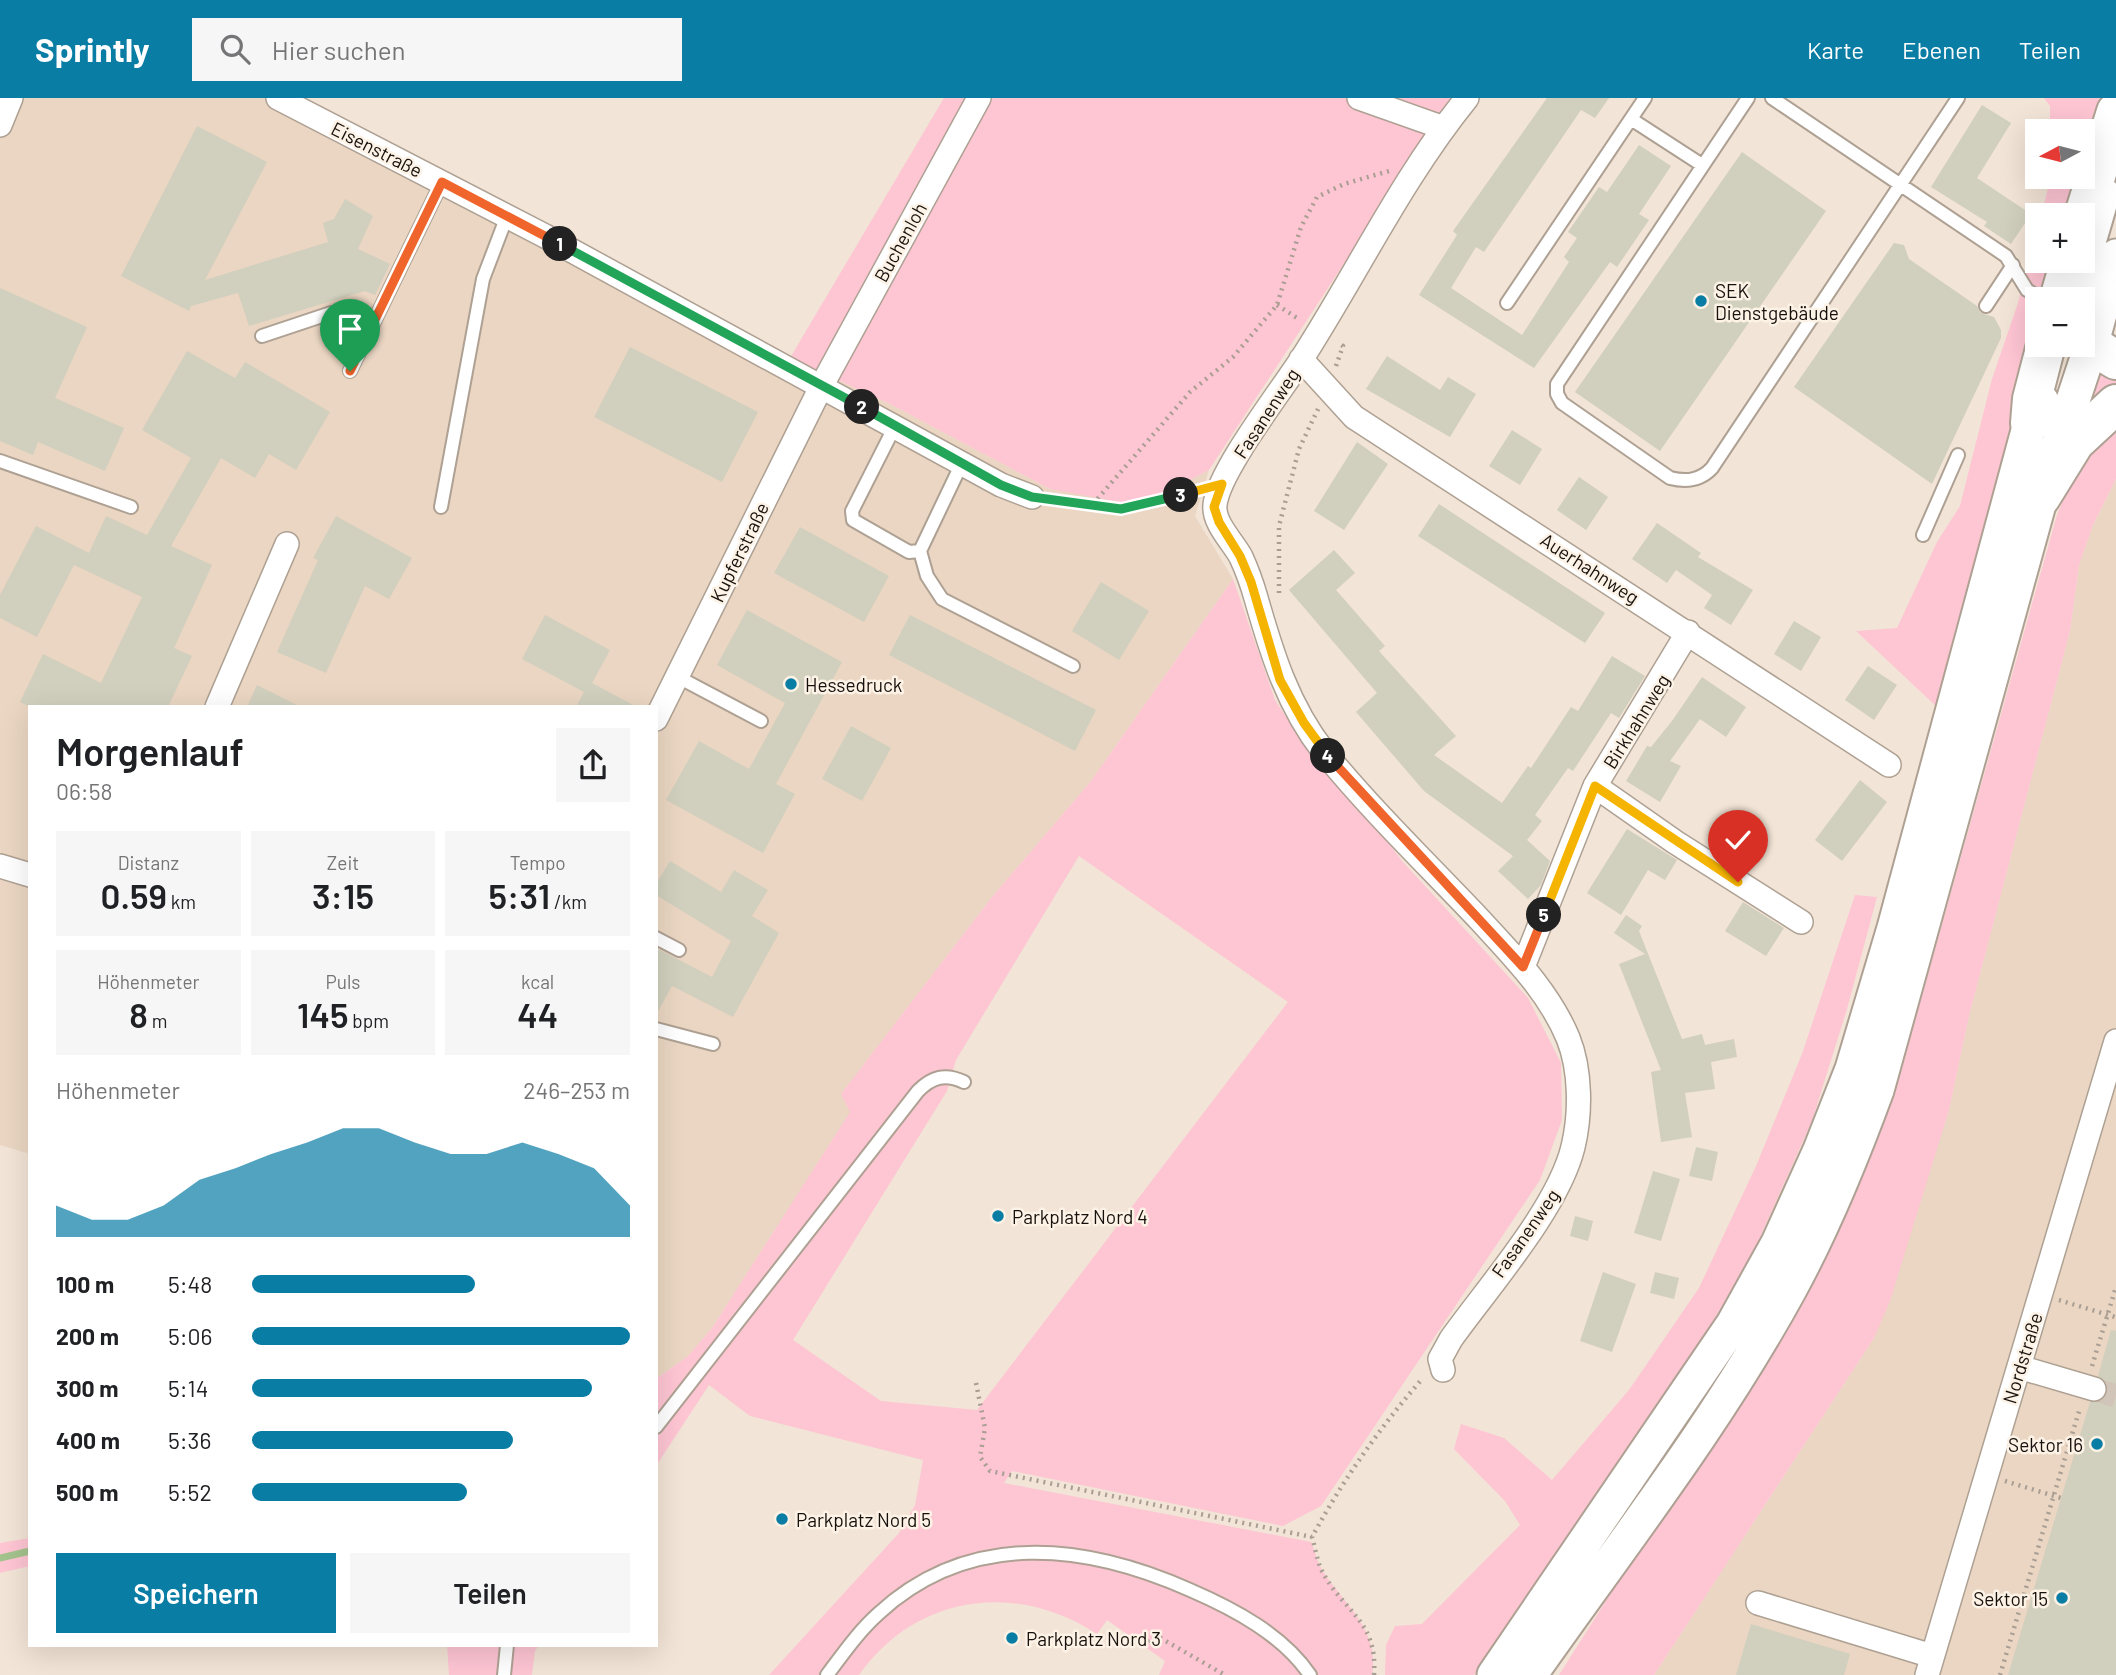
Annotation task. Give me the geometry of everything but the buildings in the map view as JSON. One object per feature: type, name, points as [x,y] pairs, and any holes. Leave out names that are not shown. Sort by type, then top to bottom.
[{"type":"highway","points":[[2088,203],[2116,112]]},
{"type":"highway","points":[[2030,423],[2032,398],[2043,357]]},
{"type":"highway","points":[[2041,497],[2076,442],[2116,404]]},
{"type":"main road","points":[[2076,287],[2116,152]]},
{"type":"main road","points":[[2095,318],[2116,256]]},
{"type":"main road","points":[[1494,1675],[1732,1324],[1778,1243],[1820,1150],[1852,1069],[1894,928],[2030,423],[2047,388],[2072,357]]},
{"type":"main road","points":[[1530,1675],[1674,1472],[1746,1362],[1790,1289],[1848,1167],[1877,1090],[1900,1013],[2041,497],[2082,357]]},
{"type":"street","points":[[0,125],[10,98]]},
{"type":"street","name":"Eisenstraße","points":[[278,98],[507,216],[822,385],[1001,485],[1032,497]]},
{"type":"street","name":"Buchenloh","points":[[822,385],[979,98]]},
{"type":"street","points":[[1359,98],[1444,128]]},
{"type":"street","name":"Fasanenweg","points":[[1441,1365],[1556,1193],[1573,1147],[1578,1107],[1569,1040],[1551,1005],[1523,967],[1324,752],[1280,680],[1244,564],[1219,522],[1214,507],[1222,484],[1254,428],[1301,359],[1422,161],[1467,98]]},
{"type":"street","name":"Auerhahnweg","points":[[1301,359],[1354,417],[1889,765]]},
{"type":"street","name":"Kupferstraße","points":[[658,715],[822,385]]},
{"type":"street","points":[[218,705],[287,544]]},
{"type":"street","name":"Birkhahnweg","points":[[1523,967],[1595,786],[1688,632]]},
{"type":"street","points":[[1595,786],[1675,842],[1801,922]]},
{"type":"street","points":[[0,866],[28,874]]},
{"type":"street","name":"Nordstraße","points":[[1930,1666],[2116,1041]]},
{"type":"street","points":[[2019,1367],[2090,1388]]},
{"type":"street","points":[[1758,1603],[1930,1666]]},
{"type":"lane","points":[[1507,303],[1645,98]]},
{"type":"lane","points":[[1748,98],[1557,384],[1557,394],[1562,403],[1670,478],[1681,481],[1705,475],[1712,468],[1958,98]]},
{"type":"lane","points":[[1772,98],[2006,256],[2025,287]]},
{"type":"lane","points":[[1631,119],[1702,165]]},
{"type":"lane","points":[[350,371],[442,182]]},
{"type":"lane","points":[[441,507],[483,279],[507,216]]},
{"type":"lane","points":[[1986,306],[2012,265]]},
{"type":"lane","points":[[262,336],[331,313],[371,329]]},
{"type":"lane","points":[[895,426],[852,511],[853,520],[909,552],[920,551]]},
{"type":"lane","points":[[1923,535],[1958,455]]},
{"type":"lane","points":[[0,461],[131,507]]},
{"type":"lane","points":[[962,463],[920,551],[927,576],[942,599],[1073,666]]},
{"type":"lane","points":[[678,677],[761,721]]},
{"type":"lane","points":[[658,939],[679,950]]},
{"type":"lane","points":[[658,1030],[713,1044]]},
{"type":"lane","points":[[658,1424],[918,1091],[928,1081],[942,1077],[951,1076],[964,1082]]},
{"type":"lane","points":[[827,1675],[877,1614],[929,1577],[987,1556],[1025,1551],[1075,1555],[1123,1564],[1212,1599],[1250,1621],[1286,1647],[1310,1675]]},
{"type":"lane","points":[[504,1675],[507,1647]]},
{"type":"path","points":[[1093,504],[1189,391],[1233,357],[1277,305],[1301,227],[1317,197],[1344,184],[1422,161]]},
{"type":"path","points":[[1266,634],[1279,599],[1279,526],[1299,449],[1328,388]]},
{"type":"path","points":[[1032,497],[1121,509],[1222,484]]},
{"type":"path","points":[[2009,1673],[2000,1673],[2090,1388],[2116,1287]]},
{"type":"path","points":[[2040,1295],[2115,1317]]},
{"type":"path","points":[[1374,1675],[1375,1657],[1364,1622],[1321,1570],[1312,1537],[1334,1497],[1378,1432],[1441,1365]]},
{"type":"path","points":[[976,1382],[985,1428],[980,1457],[990,1471],[1312,1537]]},
{"type":"path","points":[[1986,1476],[2061,1498]]},
{"type":"path","points":[[1142,1645],[1157,1636],[1225,1675]]},
{"type":"shaded area","points":[[0,98],[297,98],[790,358],[892,405],[1050,489],[1161,495],[1209,470],[1195,516],[1233,579],[1091,781],[992,897],[842,1093],[851,1111],[712,1328],[688,1356],[658,1378],[658,705],[28,705],[28,1153],[0,1145]]},
{"type":"shaded area","points":[[944,98],[1456,98],[1439,118],[1209,470],[1161,495],[1125,503],[1050,489],[892,405],[790,358]]},
{"type":"shaded area","points":[[2044,98],[2109,98],[2095,149],[2095,119],[2050,119],[2050,106]]},
{"type":"shaded area","points":[[2048,189],[2084,189],[2080,203],[2044,203]]},
{"type":"shaded area","points":[[2026,273],[2055,273],[2045,287],[2025,287],[2025,357],[2034,357],[1938,708],[1856,631],[1897,628],[1937,542],[1960,506],[1992,379]]},
{"type":"shaded area","points":[[2095,365],[2116,374],[2116,388],[2081,415]]},
{"type":"shaded area","points":[[2116,416],[2116,479],[2093,525],[2079,565],[2070,631],[1969,1016],[1949,1110],[1890,1301],[1874,1338],[1654,1675],[1559,1675],[1616,1585],[1884,1117],[1923,992],[2057,515],[2074,473]]},
{"type":"shaded area","points":[[2116,479],[2116,1675],[1654,1675],[1874,1338],[1949,1110],[1969,1016],[2070,631],[2079,565],[2093,525]]},
{"type":"shaded area","points":[[1233,579],[1275,700],[1318,766],[1378,829],[1402,861],[1528,998],[1561,1063],[1562,1120],[1540,1180],[1321,1506],[1283,1526],[1012,1471],[1004,1483],[1311,1542],[1324,1573],[1366,1632],[1373,1659],[1372,1675],[1159,1675],[1165,1661],[1107,1620],[1097,1634],[1066,1617],[1034,1607],[1001,1602],[969,1604],[938,1612],[909,1627],[882,1648],[859,1675],[769,1675],[899,1533],[915,1505],[923,1460],[750,1416],[709,1385],[658,1463],[658,1378],[688,1356],[712,1328],[850,1112],[841,1094],[992,897],[1091,781]],"holes":[[[1079,856],[1288,1002],[977,1410],[881,1401],[793,1340],[947,1091],[956,1060]]]},
{"type":"shaded area","points":[[1855,895],[1877,897],[1847,1009],[1812,1121],[1753,1253],[1699,1345],[1620,1468],[1474,1675],[1385,1675],[1386,1645],[1395,1626],[1422,1624],[1520,1525],[1505,1501],[1454,1449],[1461,1424],[1504,1438],[1552,1480],[1629,1390],[1699,1288],[1756,1166],[1802,1054]]},
{"type":"shaded area","points":[[28,1538],[28,1566],[0,1573],[0,1543]]},
{"type":"shaded area","points":[[447,1647],[538,1647],[532,1675],[449,1675]]},
{"type":"waterway","points":[[0,1558],[28,1551]]},
{"type":"tunnel","points":[[2094,1389],[2116,1396]]},
{"type":"place","name":"SEK Dienstgebäude","points":[[1701,301]]},
{"type":"place","name":"Hessedruck","points":[[791,684]]},
{"type":"place","name":"Parkplatz Nord 4","points":[[998,1216]]},
{"type":"place","name":"Sektor 16","points":[[2097,1444]]},
{"type":"place","name":"Parkplatz Nord 5","points":[[782,1519]]},
{"type":"place","name":"Sektor 15","points":[[2062,1598]]},
{"type":"place","name":"Parkplatz Nord 3","points":[[1012,1638]]},
{"type":"route","points":[[350,371],[442,182],[822,385],[1001,485],[1032,497],[1121,509],[1155,503],[1222,484],[1214,507],[1219,522],[1231,539],[1251,582],[1280,680],[1304,723],[1324,752],[1364,797],[1523,967],[1595,786],[1738,882]]}]
